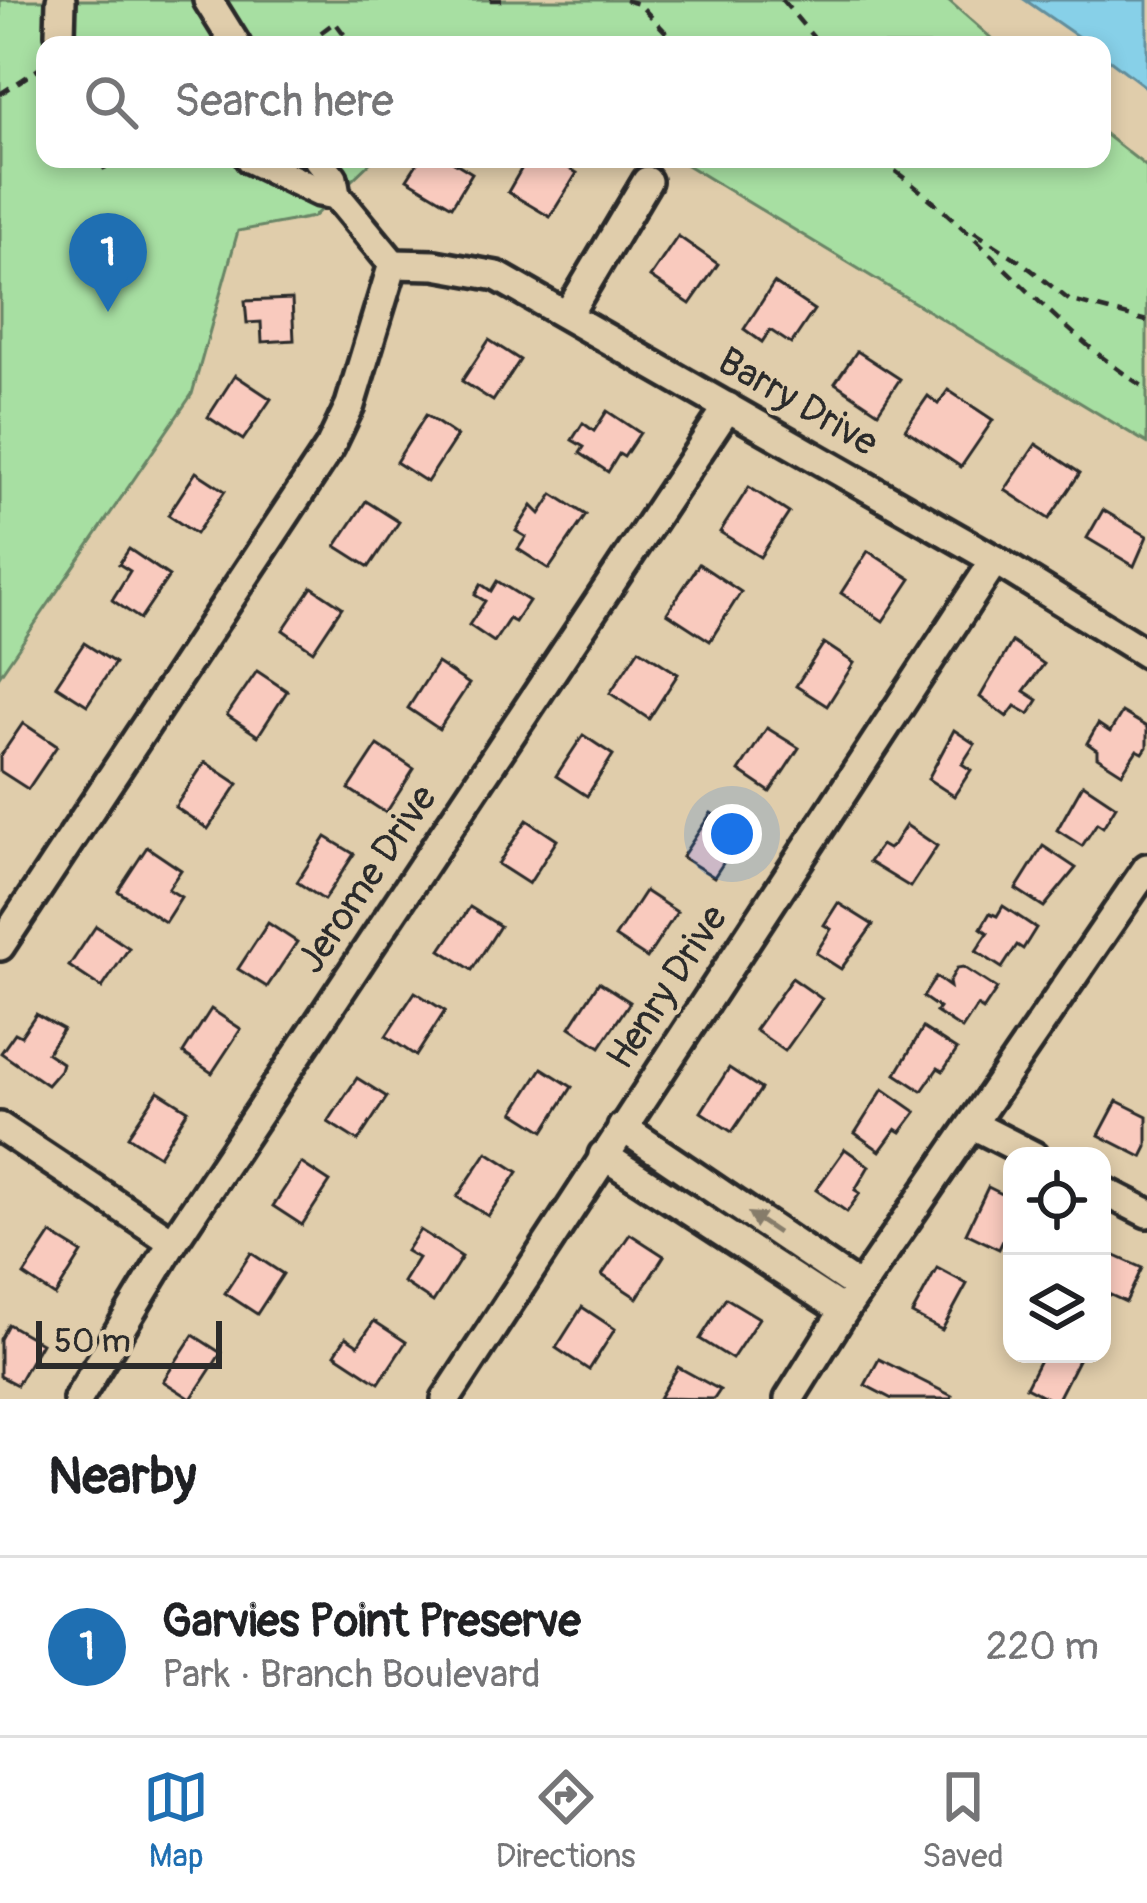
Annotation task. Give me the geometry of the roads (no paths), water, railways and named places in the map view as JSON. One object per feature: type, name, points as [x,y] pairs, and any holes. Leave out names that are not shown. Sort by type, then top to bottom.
[{"type":"street","points":[[61,0],[61,36]]},
{"type":"street","points":[[208,0],[230,36]]},
{"type":"street","points":[[269,168],[336,195]]},
{"type":"street","points":[[0,946],[330,447],[350,405],[393,264],[336,195],[325,168]]},
{"type":"street","points":[[568,314],[647,181]]},
{"type":"street","name":"Barry Drive","points":[[393,264],[497,276],[995,560],[1147,654]]},
{"type":"street","name":"Jerome Drive","points":[[78,1399],[173,1242],[728,406]]},
{"type":"street","name":"Henry Drive","points":[[446,1399],[995,560]]},
{"type":"street","points":[[789,1399],[852,1300],[1144,878]]},
{"type":"street","points":[[973,1125],[1016,1147]]},
{"type":"street","points":[[0,1127],[173,1242]]},
{"type":"street","points":[[622,1127],[852,1300]]},
{"type":"street","points":[[604,1155],[852,1300]]},
{"type":"street","points":[[1111,1195],[1147,1213]]},
{"type":"water","points":[[1025,0],[1147,0],[1147,88],[1111,61],[1111,36],[1077,36]]},
{"type":"place","name":"Garvies Point Preserve","points":[[108,312]]}]
